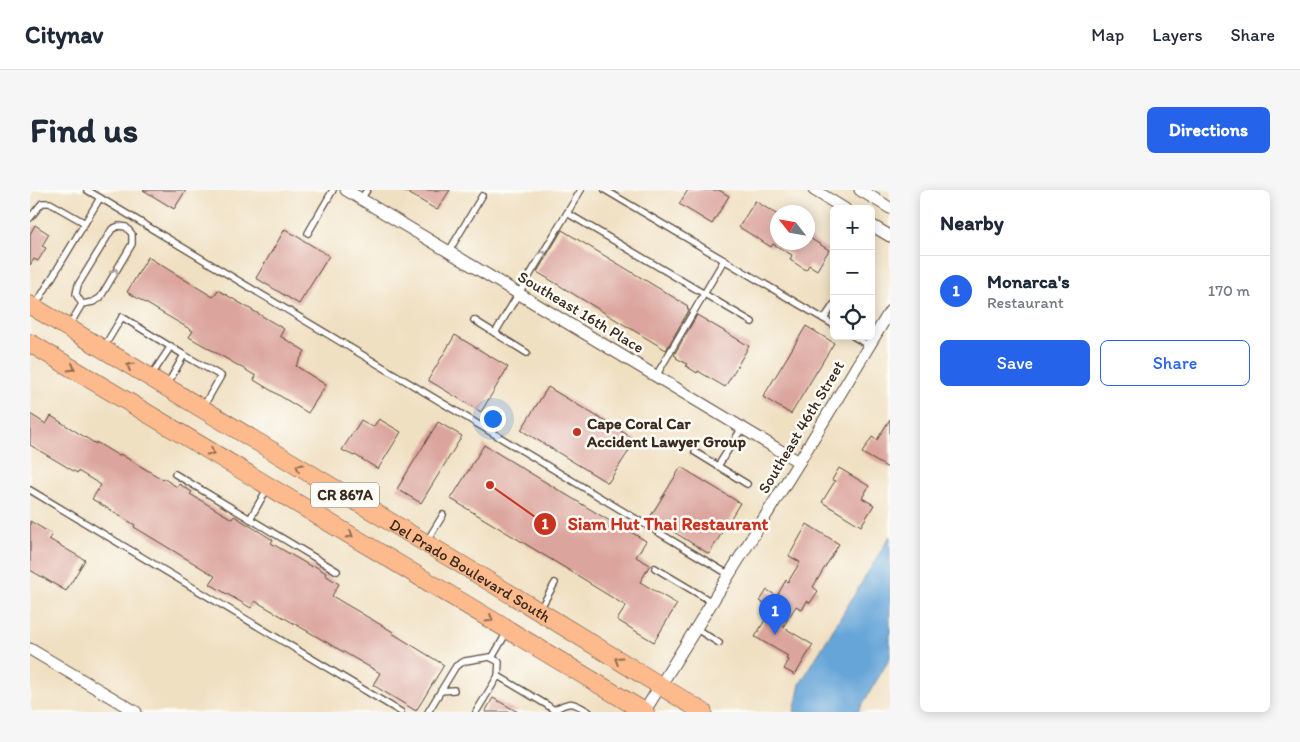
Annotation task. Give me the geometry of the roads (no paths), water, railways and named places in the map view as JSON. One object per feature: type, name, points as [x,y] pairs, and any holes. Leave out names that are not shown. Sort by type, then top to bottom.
[{"type":"main road","name":"Del Prado Boulevard South","points":[[32,307],[426,543],[703,712]]},
{"type":"main road","name":"Del Prado Boulevard South","points":[[30,343],[644,712]]},
{"type":"street","name":"Southeast 16th Place","points":[[346,190],[364,195],[449,252],[799,462]]},
{"type":"street","points":[[814,190],[838,205]]},
{"type":"street","points":[[860,190],[890,208]]},
{"type":"street","points":[[875,227],[890,236]]},
{"type":"street","name":"Southeast 46th Street","points":[[644,712],[890,311]]},
{"type":"street","points":[[30,648],[136,712]]},
{"type":"lane","points":[[87,190],[728,574]]},
{"type":"lane","points":[[308,233],[333,190]]},
{"type":"lane","points":[[495,333],[581,190]]},
{"type":"lane","points":[[605,190],[830,323]]},
{"type":"lane","points":[[449,252],[482,196]]},
{"type":"lane","points":[[32,307],[100,198]]},
{"type":"lane","points":[[30,218],[42,203],[50,203],[85,223]]},
{"type":"lane","points":[[567,213],[752,322]]},
{"type":"lane","points":[[126,227],[132,217]]},
{"type":"lane","points":[[68,328],[82,304],[93,302],[100,298],[132,244],[132,234],[126,227],[119,226],[112,229],[78,285],[76,294],[82,304]]},
{"type":"lane","points":[[656,376],[724,260]]},
{"type":"lane","points":[[824,320],[830,310]]},
{"type":"lane","points":[[103,349],[122,317],[171,346],[221,376],[202,408]]},
{"type":"lane","points":[[474,320],[527,353]]},
{"type":"lane","points":[[859,340],[869,346]]},
{"type":"lane","points":[[150,378],[171,346]]},
{"type":"lane","points":[[166,387],[184,355]]},
{"type":"lane","points":[[718,466],[742,427]]},
{"type":"lane","points":[[695,452],[747,484]]},
{"type":"lane","points":[[175,474],[337,571]]},
{"type":"lane","points":[[250,519],[268,487]]},
{"type":"lane","points":[[30,490],[401,712]]},
{"type":"lane","points":[[426,543],[443,515]]},
{"type":"lane","points":[[655,568],[712,602]]},
{"type":"lane","points":[[538,611],[555,584]]},
{"type":"lane","points":[[695,628],[719,642]]},
{"type":"lane","points":[[492,658],[508,630]]},
{"type":"lane","points":[[428,712],[456,666],[465,661],[490,657],[499,662],[498,676],[476,712]]},
{"type":"lane","points":[[498,676],[554,711],[565,704],[576,704],[589,712]]},
{"type":"lane","points":[[441,691],[454,690]]},
{"type":"lane","points":[[480,690],[489,690]]},
{"type":"water","points":[[890,536],[890,658],[858,712],[794,712],[800,684]]},
{"type":"place","name":"Cape Coral Car Accident Lawyer Group","points":[[577,432]]},
{"type":"place","name":"Siam Hut Thai Restaurant","points":[[490,485]]},
{"type":"place","name":"Monarca's","points":[[775,635]]}]
